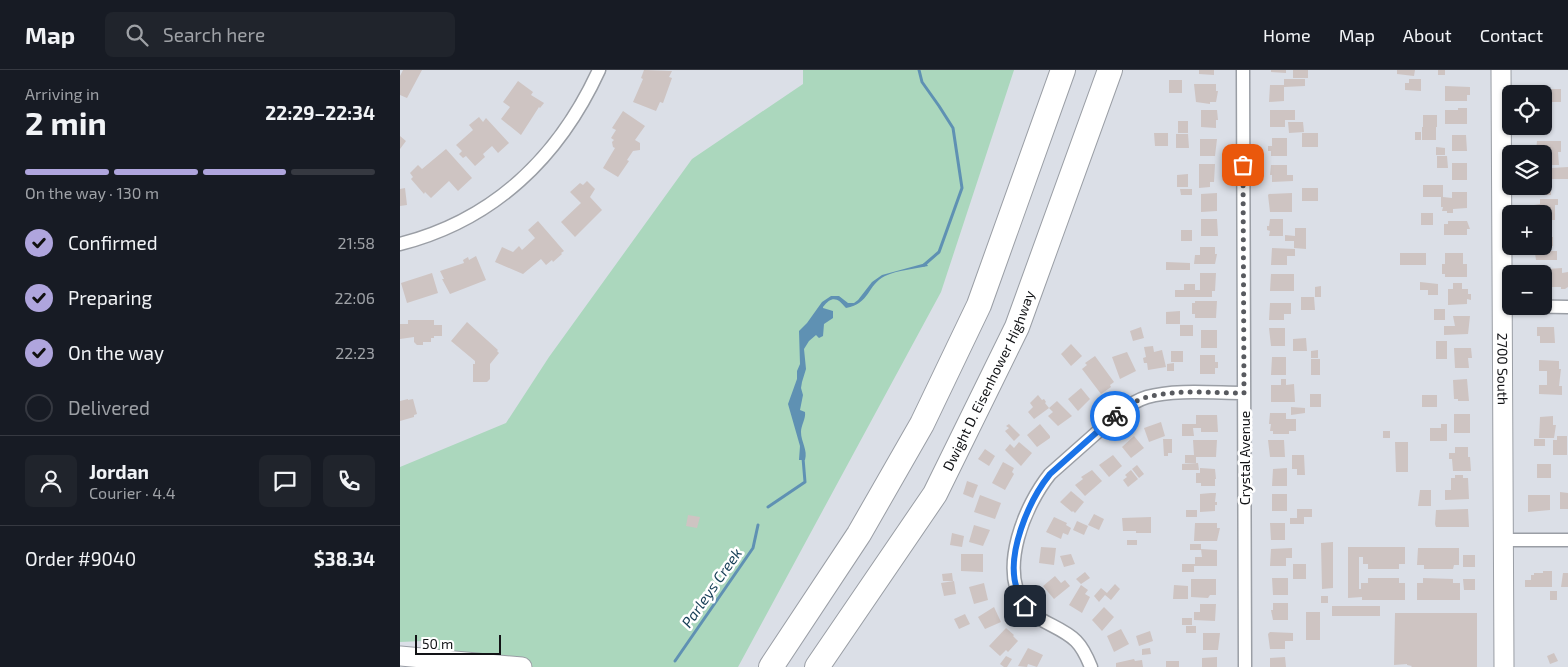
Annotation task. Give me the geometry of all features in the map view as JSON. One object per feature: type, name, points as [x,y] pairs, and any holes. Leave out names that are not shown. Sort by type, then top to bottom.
[{"type":"highway","points":[[777,658],[860,534],[922,424],[978,304],[1063,70]]},
{"type":"highway","name":"Dwight D. Eisenhower Highway","points":[[821,661],[935,494],[944,477],[1017,327],[1110,70]]},
{"type":"street","points":[[400,244],[429,235],[470,216],[517,184],[550,151],[565,132],[579,110],[599,70]]},
{"type":"street","name":"Crystal Avenue","points":[[1243,70],[1245,667]]},
{"type":"street","name":"2700 South","points":[[1501,70],[1508,265]]},
{"type":"street","points":[[1552,307],[1568,307]]},
{"type":"street","name":"2700 South","points":[[1504,667],[1503,540],[1510,315]]},
{"type":"street","points":[[1091,667],[1084,650],[1075,640],[1042,621],[1025,606],[1016,588],[1013,568],[1014,550],[1031,503],[1050,474],[1132,403],[1147,397],[1170,393],[1244,393]]},
{"type":"street","points":[[1503,540],[1568,540]]},
{"type":"street","points":[[400,656],[522,667]]},
{"type":"green space","points":[[803,70],[1014,70],[941,292],[738,667],[419,667],[422,641],[400,642],[400,467],[506,423],[549,357],[692,159],[803,84]]},
{"type":"water","points":[[926,263],[928,266],[885,276],[875,284],[860,303],[854,306],[846,308],[838,300],[832,299],[823,307],[833,311],[833,318],[824,324],[823,336],[819,338],[816,335],[804,349],[806,369],[801,388],[803,395],[800,410],[805,412],[801,432],[806,456],[805,460],[799,460],[800,446],[788,404],[800,364],[799,331],[822,302],[831,296],[839,296],[848,303],[854,303],[872,282],[882,275]]},
{"type":"building","points":[[403,70],[422,70],[407,98],[400,95],[400,76]]},
{"type":"building","points":[[644,70],[672,71],[669,77],[672,78],[663,103],[660,102],[656,111],[633,102],[643,79],[641,78]]},
{"type":"building","points":[[1199,70],[1214,70],[1214,75],[1199,74]]},
{"type":"building","points":[[1271,70],[1286,70],[1286,73],[1271,72]]},
{"type":"building","points":[[1293,70],[1308,70],[1308,78],[1293,78]]},
{"type":"building","points":[[1397,70],[1415,70],[1414,76],[1397,74]]},
{"type":"building","points":[[1438,70],[1445,70],[1445,75],[1438,75]]},
{"type":"building","points":[[1284,79],[1305,79],[1305,86],[1284,87],[1284,101],[1269,102],[1270,85],[1284,85]]},
{"type":"building","points":[[1409,79],[1421,79],[1421,91],[1405,90],[1405,83],[1409,83]]},
{"type":"building","points":[[1169,80],[1182,80],[1182,93],[1169,93]]},
{"type":"building","points":[[518,81],[533,92],[531,95],[544,103],[539,107],[521,135],[501,119],[510,107],[503,102]]},
{"type":"building","points":[[1194,84],[1216,84],[1216,91],[1218,91],[1216,102],[1210,102],[1210,104],[1196,102]]},
{"type":"building","points":[[1445,86],[1470,87],[1470,95],[1467,95],[1467,101],[1445,101]]},
{"type":"building","points":[[1552,89],[1561,89],[1561,102],[1552,102]]},
{"type":"building","points":[[1458,108],[1467,108],[1467,124],[1445,124],[1445,110],[1458,110]]},
{"type":"building","points":[[1201,110],[1217,110],[1218,120],[1216,120],[1216,128],[1201,127]]},
{"type":"building","points":[[1270,110],[1295,110],[1295,120],[1285,120],[1285,127],[1270,127]]},
{"type":"building","points":[[623,111],[645,126],[635,140],[640,143],[640,150],[633,151],[627,160],[629,161],[618,177],[603,168],[615,148],[612,142],[614,140],[611,138],[616,130],[612,128]]},
{"type":"building","points":[[1423,115],[1437,115],[1437,127],[1423,127]]},
{"type":"building","points":[[479,117],[483,122],[486,118],[509,143],[498,153],[492,146],[483,154],[485,157],[475,166],[466,156],[463,158],[459,154],[462,151],[456,145],[473,130],[469,125]]},
{"type":"building","points":[[1178,121],[1188,121],[1188,133],[1178,133]]},
{"type":"building","points":[[1288,122],[1303,122],[1304,132],[1289,133]]},
{"type":"building","points":[[1422,127],[1436,127],[1436,140],[1422,140]]},
{"type":"building","points":[[1415,132],[1421,132],[1421,140],[1415,140]]},
{"type":"building","points":[[1154,133],[1168,133],[1168,146],[1155,146]]},
{"type":"building","points":[[1302,133],[1318,133],[1318,147],[1302,147]]},
{"type":"building","points":[[1176,134],[1188,134],[1189,148],[1176,148]]},
{"type":"building","points":[[1452,135],[1466,135],[1467,151],[1452,151]]},
{"type":"building","points":[[400,136],[406,141],[400,149]]},
{"type":"building","points":[[1272,138],[1287,138],[1287,156],[1271,156],[1268,146],[1272,146]]},
{"type":"building","points":[[1200,139],[1217,139],[1215,156],[1200,156]]},
{"type":"building","points":[[1537,141],[1561,141],[1561,152],[1558,152],[1559,165],[1552,165],[1552,145],[1537,145]]},
{"type":"building","points":[[1436,147],[1445,148],[1445,155],[1436,155]]},
{"type":"building","points":[[446,149],[472,178],[458,191],[449,181],[431,198],[425,192],[424,194],[411,179],[413,177],[410,173],[418,165],[422,169]]},
{"type":"building","points":[[1437,156],[1447,156],[1448,168],[1437,168]]},
{"type":"building","points":[[1452,163],[1467,163],[1467,180],[1452,180]]},
{"type":"building","points":[[1199,164],[1215,164],[1214,182],[1210,182],[1210,187],[1199,188]]},
{"type":"building","points":[[1271,165],[1287,165],[1287,175],[1293,175],[1293,181],[1272,182],[1272,175],[1270,175]]},
{"type":"building","points":[[1568,167],[1568,179],[1552,179],[1552,168]]},
{"type":"building","points":[[1188,174],[1188,187],[1177,187],[1177,175]]},
{"type":"building","points":[[587,181],[595,189],[590,197],[602,210],[575,237],[561,222],[581,203],[570,192],[580,183],[583,185]]},
{"type":"building","points":[[1423,185],[1443,185],[1443,197],[1452,198],[1452,192],[1467,192],[1467,208],[1453,209],[1453,213],[1442,211],[1441,197],[1423,197]]},
{"type":"building","points":[[405,188],[407,205],[400,206],[400,189]]},
{"type":"building","points":[[1302,188],[1318,188],[1318,201],[1302,201]]},
{"type":"building","points":[[1180,189],[1192,189],[1192,195],[1181,195]]},
{"type":"building","points":[[1217,193],[1217,211],[1201,212],[1201,194]]},
{"type":"building","points":[[1292,193],[1292,212],[1270,212],[1269,194]]},
{"type":"building","points":[[1540,199],[1558,199],[1558,205],[1555,205],[1555,220],[1552,220],[1552,205],[1534,205],[1540,204]]},
{"type":"building","points":[[1421,213],[1433,213],[1433,225],[1421,225]]},
{"type":"building","points":[[1201,219],[1217,219],[1218,236],[1201,236]]},
{"type":"building","points":[[1270,219],[1283,219],[1283,236],[1269,236],[1270,231],[1267,230],[1267,226],[1269,226]]},
{"type":"building","points":[[538,221],[564,251],[562,254],[546,265],[541,259],[523,274],[495,262],[502,247],[513,252],[519,246],[522,250],[535,238],[528,230]]},
{"type":"building","points":[[1448,221],[1467,221],[1470,229],[1467,229],[1467,235],[1444,235],[1444,224],[1448,224]]},
{"type":"building","points":[[1295,228],[1306,228],[1306,249],[1294,248],[1294,241],[1285,241],[1285,235],[1295,236]]},
{"type":"building","points":[[1181,230],[1192,230],[1192,241],[1181,241]]},
{"type":"building","points":[[1200,247],[1215,247],[1215,254],[1217,254],[1215,264],[1194,264],[1195,255],[1200,255]]},
{"type":"building","points":[[1272,248],[1295,249],[1295,256],[1287,256],[1287,265],[1271,265]]},
{"type":"building","points":[[1552,251],[1557,251],[1557,260],[1536,260],[1535,255],[1552,255]]},
{"type":"building","points":[[1400,253],[1426,253],[1426,265],[1400,265]]},
{"type":"building","points":[[1445,253],[1463,253],[1463,264],[1467,264],[1467,277],[1445,277],[1445,274],[1442,274],[1442,264],[1445,264]]},
{"type":"building","points":[[476,256],[486,280],[450,294],[440,271],[464,263],[463,260],[468,257],[469,260]]},
{"type":"building","points":[[1166,262],[1190,263],[1190,270],[1166,270]]},
{"type":"building","points":[[1562,268],[1562,273],[1568,272],[1568,287],[1561,289],[1561,287],[1552,287],[1552,269]]},
{"type":"building","points":[[432,273],[438,293],[407,303],[401,283]]},
{"type":"building","points":[[1200,273],[1216,273],[1215,291],[1212,291],[1212,297],[1175,297],[1175,290],[1184,290],[1184,284],[1195,284],[1195,290],[1200,290]]},
{"type":"building","points":[[1271,274],[1294,274],[1294,291],[1270,291]]},
{"type":"building","points":[[1420,282],[1438,284],[1438,295],[1428,295],[1428,290],[1420,290]]},
{"type":"building","points":[[1453,283],[1462,283],[1462,289],[1468,289],[1468,294],[1471,294],[1471,300],[1467,299],[1467,304],[1448,305],[1448,289],[1453,289]]},
{"type":"building","points":[[1321,286],[1321,297],[1315,297],[1315,287]]},
{"type":"building","points":[[1301,297],[1314,297],[1315,310],[1301,310]]},
{"type":"building","points":[[1195,301],[1217,301],[1216,318],[1195,318],[1195,314],[1192,314],[1192,303],[1195,303]]},
{"type":"building","points":[[1270,303],[1291,303],[1291,314],[1284,314],[1284,320],[1269,320]]},
{"type":"building","points":[[1434,309],[1445,309],[1445,320],[1434,320]]},
{"type":"building","points":[[1180,311],[1180,324],[1166,324],[1166,312]]},
{"type":"building","points":[[1453,316],[1470,316],[1468,334],[1444,335],[1444,326],[1455,326]]},
{"type":"building","points":[[408,320],[434,320],[434,325],[442,325],[442,336],[434,336],[434,338],[431,338],[431,342],[423,342],[423,345],[417,345],[414,342],[414,337],[400,339],[400,324],[408,324]]},
{"type":"building","points":[[467,322],[499,353],[490,364],[490,379],[487,382],[473,382],[473,364],[475,364],[475,361],[451,341]]},
{"type":"building","points":[[1180,325],[1193,325],[1193,336],[1180,336]]},
{"type":"building","points":[[1141,327],[1144,338],[1133,341],[1130,331]]},
{"type":"building","points":[[1537,327],[1554,327],[1555,343],[1540,343],[1540,336],[1537,336]]},
{"type":"building","points":[[1269,328],[1285,328],[1285,346],[1271,346]]},
{"type":"building","points":[[1201,330],[1217,330],[1217,348],[1201,348]]},
{"type":"building","points":[[1306,338],[1307,351],[1293,351],[1293,339]]},
{"type":"building","points":[[1436,341],[1447,341],[1447,359],[1436,359]]},
{"type":"building","points":[[1071,344],[1082,356],[1071,366],[1061,354]]},
{"type":"building","points":[[1153,346],[1154,352],[1162,350],[1166,367],[1148,370],[1147,363],[1144,363],[1143,358],[1146,357],[1144,347]]},
{"type":"building","points":[[1454,348],[1471,348],[1472,358],[1468,358],[1469,368],[1455,368]]},
{"type":"building","points":[[1318,350],[1318,358],[1311,358],[1311,351]]},
{"type":"building","points":[[1171,351],[1183,351],[1183,362],[1171,362]]},
{"type":"building","points":[[1127,352],[1136,371],[1120,379],[1112,357]]},
{"type":"building","points":[[1200,355],[1215,355],[1215,362],[1218,362],[1218,368],[1215,368],[1215,374],[1200,374]]},
{"type":"building","points":[[1095,356],[1114,382],[1110,385],[1111,387],[1101,394],[1082,369],[1087,365],[1085,363]]},
{"type":"building","points":[[1272,357],[1286,357],[1286,375],[1271,375]]},
{"type":"building","points":[[1311,359],[1320,359],[1320,375],[1311,375]]},
{"type":"building","points":[[1539,360],[1559,361],[1559,369],[1561,369],[1559,386],[1562,386],[1562,395],[1539,394],[1539,385],[1547,385],[1547,371],[1539,371]]},
{"type":"building","points":[[1174,363],[1174,371],[1167,371],[1167,364]]},
{"type":"building","points":[[1281,379],[1286,379],[1286,385],[1294,384],[1295,402],[1271,402],[1271,385],[1281,385]]},
{"type":"building","points":[[1467,379],[1469,401],[1454,399],[1453,380]]},
{"type":"building","points":[[1081,388],[1090,399],[1078,411],[1068,399]]},
{"type":"building","points":[[1310,394],[1321,394],[1321,407],[1310,407]]},
{"type":"building","points":[[1038,395],[1042,400],[1044,399],[1049,408],[1034,419],[1028,412],[1033,407],[1030,403]]},
{"type":"building","points":[[1422,395],[1437,395],[1437,407],[1422,407]]},
{"type":"building","points":[[413,399],[417,414],[414,417],[400,421],[400,401]]},
{"type":"building","points":[[1057,401],[1072,416],[1058,426],[1048,416],[1053,412],[1049,408]]},
{"type":"building","points":[[1291,407],[1305,408],[1305,413],[1291,415]]},
{"type":"building","points":[[1270,413],[1286,413],[1286,419],[1296,419],[1296,431],[1289,431],[1289,434],[1273,434],[1273,431],[1270,431],[1271,424],[1269,424]]},
{"type":"building","points":[[1454,414],[1470,414],[1470,433],[1454,433]]},
{"type":"building","points":[[1196,415],[1217,415],[1218,432],[1201,432],[1201,428],[1193,428],[1194,436],[1182,436],[1182,424],[1196,424]]},
{"type":"building","points":[[1553,416],[1553,425],[1556,425],[1554,438],[1539,438],[1540,417]]},
{"type":"building","points":[[1161,422],[1165,436],[1149,442],[1144,428]]},
{"type":"building","points":[[1009,424],[1020,435],[1014,441],[1005,431],[1009,428],[1006,426]]},
{"type":"building","points":[[1040,424],[1050,438],[1037,447],[1027,435]]},
{"type":"building","points":[[1441,424],[1447,424],[1447,441],[1430,441],[1430,428],[1441,428]]},
{"type":"building","points":[[1383,431],[1390,431],[1390,438],[1383,438]]},
{"type":"building","points":[[1134,436],[1144,448],[1131,458],[1122,447]]},
{"type":"building","points":[[1557,436],[1567,436],[1567,455],[1553,455],[1553,440],[1557,440]]},
{"type":"building","points":[[1163,439],[1172,439],[1172,453],[1168,453],[1168,456],[1164,456]]},
{"type":"building","points":[[1534,439],[1545,439],[1545,446],[1534,446]]},
{"type":"building","points":[[1193,440],[1217,440],[1216,457],[1196,457],[1196,463],[1185,463],[1185,455],[1194,455]]},
{"type":"building","points":[[1268,440],[1284,440],[1285,457],[1270,457]]},
{"type":"building","points":[[1019,442],[1032,453],[1021,466],[1005,450],[1010,444],[1014,448]]},
{"type":"building","points":[[1395,442],[1408,442],[1408,472],[1396,472]]},
{"type":"building","points":[[1455,447],[1468,447],[1471,471],[1453,471],[1452,459],[1449,459],[1449,453],[1455,453]]},
{"type":"building","points":[[985,449],[995,456],[989,466],[978,459]]},
{"type":"building","points":[[1113,455],[1122,466],[1109,477],[1099,465]]},
{"type":"building","points":[[1292,455],[1304,455],[1305,475],[1297,475],[1297,469],[1292,469]]},
{"type":"building","points":[[1003,462],[1014,468],[1012,472],[1014,474],[1005,490],[992,483]]},
{"type":"building","points":[[1198,463],[1199,470],[1182,470],[1182,464]]},
{"type":"building","points":[[1537,464],[1551,464],[1551,478],[1537,478]]},
{"type":"building","points":[[1137,465],[1144,474],[1139,478],[1132,469]]},
{"type":"building","points":[[1200,468],[1215,469],[1215,486],[1201,486],[1201,483],[1196,483],[1196,473],[1200,473]]},
{"type":"building","points":[[1287,468],[1287,486],[1272,486],[1273,469]]},
{"type":"building","points":[[1092,470],[1102,481],[1085,496],[1075,485],[1083,479],[1081,477]]},
{"type":"building","points":[[1131,470],[1138,479],[1128,487],[1123,480],[1127,477],[1125,475]]},
{"type":"building","points":[[1455,475],[1463,475],[1463,478],[1468,478],[1469,499],[1445,500],[1445,490],[1451,490],[1451,478],[1455,478]]},
{"type":"building","points":[[967,481],[978,485],[973,498],[963,494]]},
{"type":"building","points":[[1420,490],[1431,490],[1431,506],[1418,506]]},
{"type":"building","points":[[1071,491],[1084,502],[1075,513],[1060,502]]},
{"type":"building","points":[[1560,492],[1568,493],[1568,509],[1560,509]]},
{"type":"building","points":[[1216,493],[1215,502],[1217,502],[1217,505],[1215,505],[1215,511],[1200,512],[1200,494]]},
{"type":"building","points":[[1272,494],[1287,494],[1287,511],[1272,511]]},
{"type":"building","points":[[980,495],[1001,503],[995,519],[974,512]]},
{"type":"building","points":[[1528,495],[1550,495],[1550,510],[1528,512]]},
{"type":"building","points":[[1297,509],[1312,509],[1312,517],[1304,517],[1304,524],[1290,524],[1290,518],[1297,518]]},
{"type":"building","points":[[1468,509],[1469,527],[1436,527],[1436,510]]},
{"type":"building","points":[[1186,510],[1197,510],[1197,517],[1186,517]]},
{"type":"building","points":[[1094,514],[1104,519],[1099,530],[1088,525]]},
{"type":"building","points":[[688,515],[700,517],[697,528],[686,526]]},
{"type":"building","points":[[1054,517],[1067,523],[1066,525],[1071,528],[1068,535],[1063,533],[1061,539],[1046,532]]},
{"type":"building","points":[[1151,517],[1151,533],[1123,531],[1122,518]]},
{"type":"building","points":[[1077,521],[1088,526],[1084,535],[1073,530]]},
{"type":"building","points":[[1195,523],[1217,523],[1217,528],[1220,528],[1217,541],[1194,541]]},
{"type":"building","points":[[1270,523],[1285,523],[1285,540],[1271,540]]},
{"type":"building","points":[[974,525],[990,530],[983,546],[969,542]]},
{"type":"building","points":[[952,533],[964,536],[962,547],[950,545]]},
{"type":"building","points":[[1127,540],[1137,540],[1137,545],[1127,545]]},
{"type":"building","points":[[1333,542],[1333,588],[1322,589],[1321,543]]},
{"type":"building","points":[[1190,544],[1201,544],[1201,550],[1190,550]]},
{"type":"building","points":[[1041,547],[1056,548],[1054,565],[1039,563]]},
{"type":"building","points":[[1348,547],[1405,547],[1405,564],[1399,564],[1399,569],[1368,569],[1368,564],[1363,564],[1363,557],[1359,557],[1359,589],[1361,589],[1361,583],[1368,583],[1368,578],[1399,578],[1399,583],[1405,583],[1405,600],[1362,600],[1362,597],[1348,598]]},
{"type":"building","points":[[1292,548],[1292,558],[1286,558],[1286,566],[1270,566],[1271,549]]},
{"type":"building","points":[[1418,548],[1459,548],[1459,565],[1454,565],[1453,569],[1424,569],[1424,565],[1417,565]]},
{"type":"building","points":[[1201,549],[1217,550],[1217,566],[1194,566],[1194,572],[1182,572],[1182,564],[1195,564],[1195,557],[1202,557]]},
{"type":"building","points":[[961,554],[983,554],[983,572],[961,571]]},
{"type":"building","points":[[1071,554],[1075,564],[1064,567],[1060,556]]},
{"type":"building","points":[[1463,555],[1475,555],[1475,567],[1463,567]]},
{"type":"building","points":[[1293,564],[1306,564],[1306,579],[1293,579]]},
{"type":"building","points":[[1543,571],[1552,571],[1552,587],[1525,587],[1525,580],[1531,580],[1531,575],[1543,573]]},
{"type":"building","points":[[1085,572],[1090,578],[1081,584],[1076,579]]},
{"type":"building","points":[[952,573],[953,581],[943,581],[942,574]]},
{"type":"building","points":[[1563,573],[1568,573],[1568,587],[1561,587]]},
{"type":"building","points":[[1055,576],[1061,583],[1065,580],[1070,586],[1054,599],[1043,586]]},
{"type":"building","points":[[1272,578],[1288,578],[1288,595],[1273,595]]},
{"type":"building","points":[[1423,578],[1453,579],[1453,583],[1460,583],[1460,600],[1417,600],[1417,583],[1423,583]]},
{"type":"building","points":[[1191,579],[1216,579],[1216,595],[1210,595],[1208,598],[1191,597]]},
{"type":"building","points":[[1463,579],[1475,579],[1475,590],[1464,590]]},
{"type":"building","points":[[954,581],[956,594],[944,596],[941,583]]},
{"type":"building","points":[[984,583],[988,600],[974,604],[969,587]]},
{"type":"building","points":[[1115,584],[1120,589],[1111,600],[1105,595],[1099,602],[1094,596],[1101,588],[1107,593]]},
{"type":"building","points":[[1081,585],[1088,590],[1085,594],[1090,597],[1082,613],[1069,605]]},
{"type":"building","points":[[1174,585],[1188,586],[1188,599],[1173,599]]},
{"type":"building","points":[[1550,591],[1557,591],[1557,600],[1550,600]]},
{"type":"building","points":[[1321,596],[1328,596],[1328,603],[1321,603]]},
{"type":"building","points":[[1273,603],[1288,603],[1288,620],[1273,620],[1271,610],[1273,610]]},
{"type":"building","points":[[1200,604],[1216,604],[1215,621],[1194,620],[1194,612],[1200,612]]},
{"type":"building","points":[[1332,606],[1380,606],[1380,616],[1332,616]]},
{"type":"building","points":[[994,607],[1001,622],[985,629],[978,617]]},
{"type":"building","points":[[1104,607],[1114,617],[1102,631],[1092,620]]},
{"type":"building","points":[[1306,612],[1320,612],[1320,640],[1306,640]]},
{"type":"building","points":[[1395,613],[1477,613],[1477,667],[1411,667],[1407,664],[1394,665]]},
{"type":"building","points":[[965,614],[970,624],[959,629],[954,619]]},
{"type":"building","points":[[1182,618],[1192,618],[1192,625],[1182,625]]},
{"type":"building","points":[[1186,626],[1196,626],[1196,633],[1186,633]]},
{"type":"building","points":[[1006,628],[1018,641],[1008,652],[1006,650],[1000,656],[989,646]]},
{"type":"building","points":[[1121,629],[1129,644],[1114,652],[1107,636]]},
{"type":"building","points":[[1150,631],[1153,641],[1139,646],[1136,636]]},
{"type":"building","points":[[1270,632],[1293,633],[1293,641],[1285,641],[1285,649],[1270,649],[1268,634]]},
{"type":"building","points":[[1203,633],[1220,633],[1218,650],[1203,650]]},
{"type":"building","points":[[1028,648],[1043,655],[1037,667],[1028,664],[1027,667],[1018,666]]},
{"type":"building","points":[[1150,648],[1151,654],[1142,655],[1142,649]]},
{"type":"building","points":[[1554,653],[1558,661],[1550,664],[1547,656]]},
{"type":"building","points":[[1006,656],[1012,659],[1007,667],[1004,667],[1000,664]]},
{"type":"building","points":[[1217,657],[1217,667],[1202,667],[1202,658]]},
{"type":"building","points":[[1285,657],[1286,667],[1270,667],[1270,658]]},
{"type":"building","points":[[1134,659],[1135,661],[1142,660],[1143,667],[1116,667],[1116,663]]},
{"type":"building","points":[[1166,661],[1179,661],[1179,667],[1166,667]]},
{"type":"waterway","name":"Parleys Creek","points":[[919,70],[922,82],[953,128],[962,188],[939,252],[924,265]]},
{"type":"waterway","name":"Parleys Creek","points":[[768,507],[805,482],[803,458]]},
{"type":"waterway","name":"Parleys Creek","points":[[675,661],[753,548],[758,525]]},
{"type":"way so far","points":[[1115,416],[1132,403],[1147,397],[1170,393],[1244,393],[1243,165]]},
{"type":"route","points":[[1025,606],[1016,588],[1013,568],[1014,550],[1031,503],[1050,474],[1115,416]]}]
